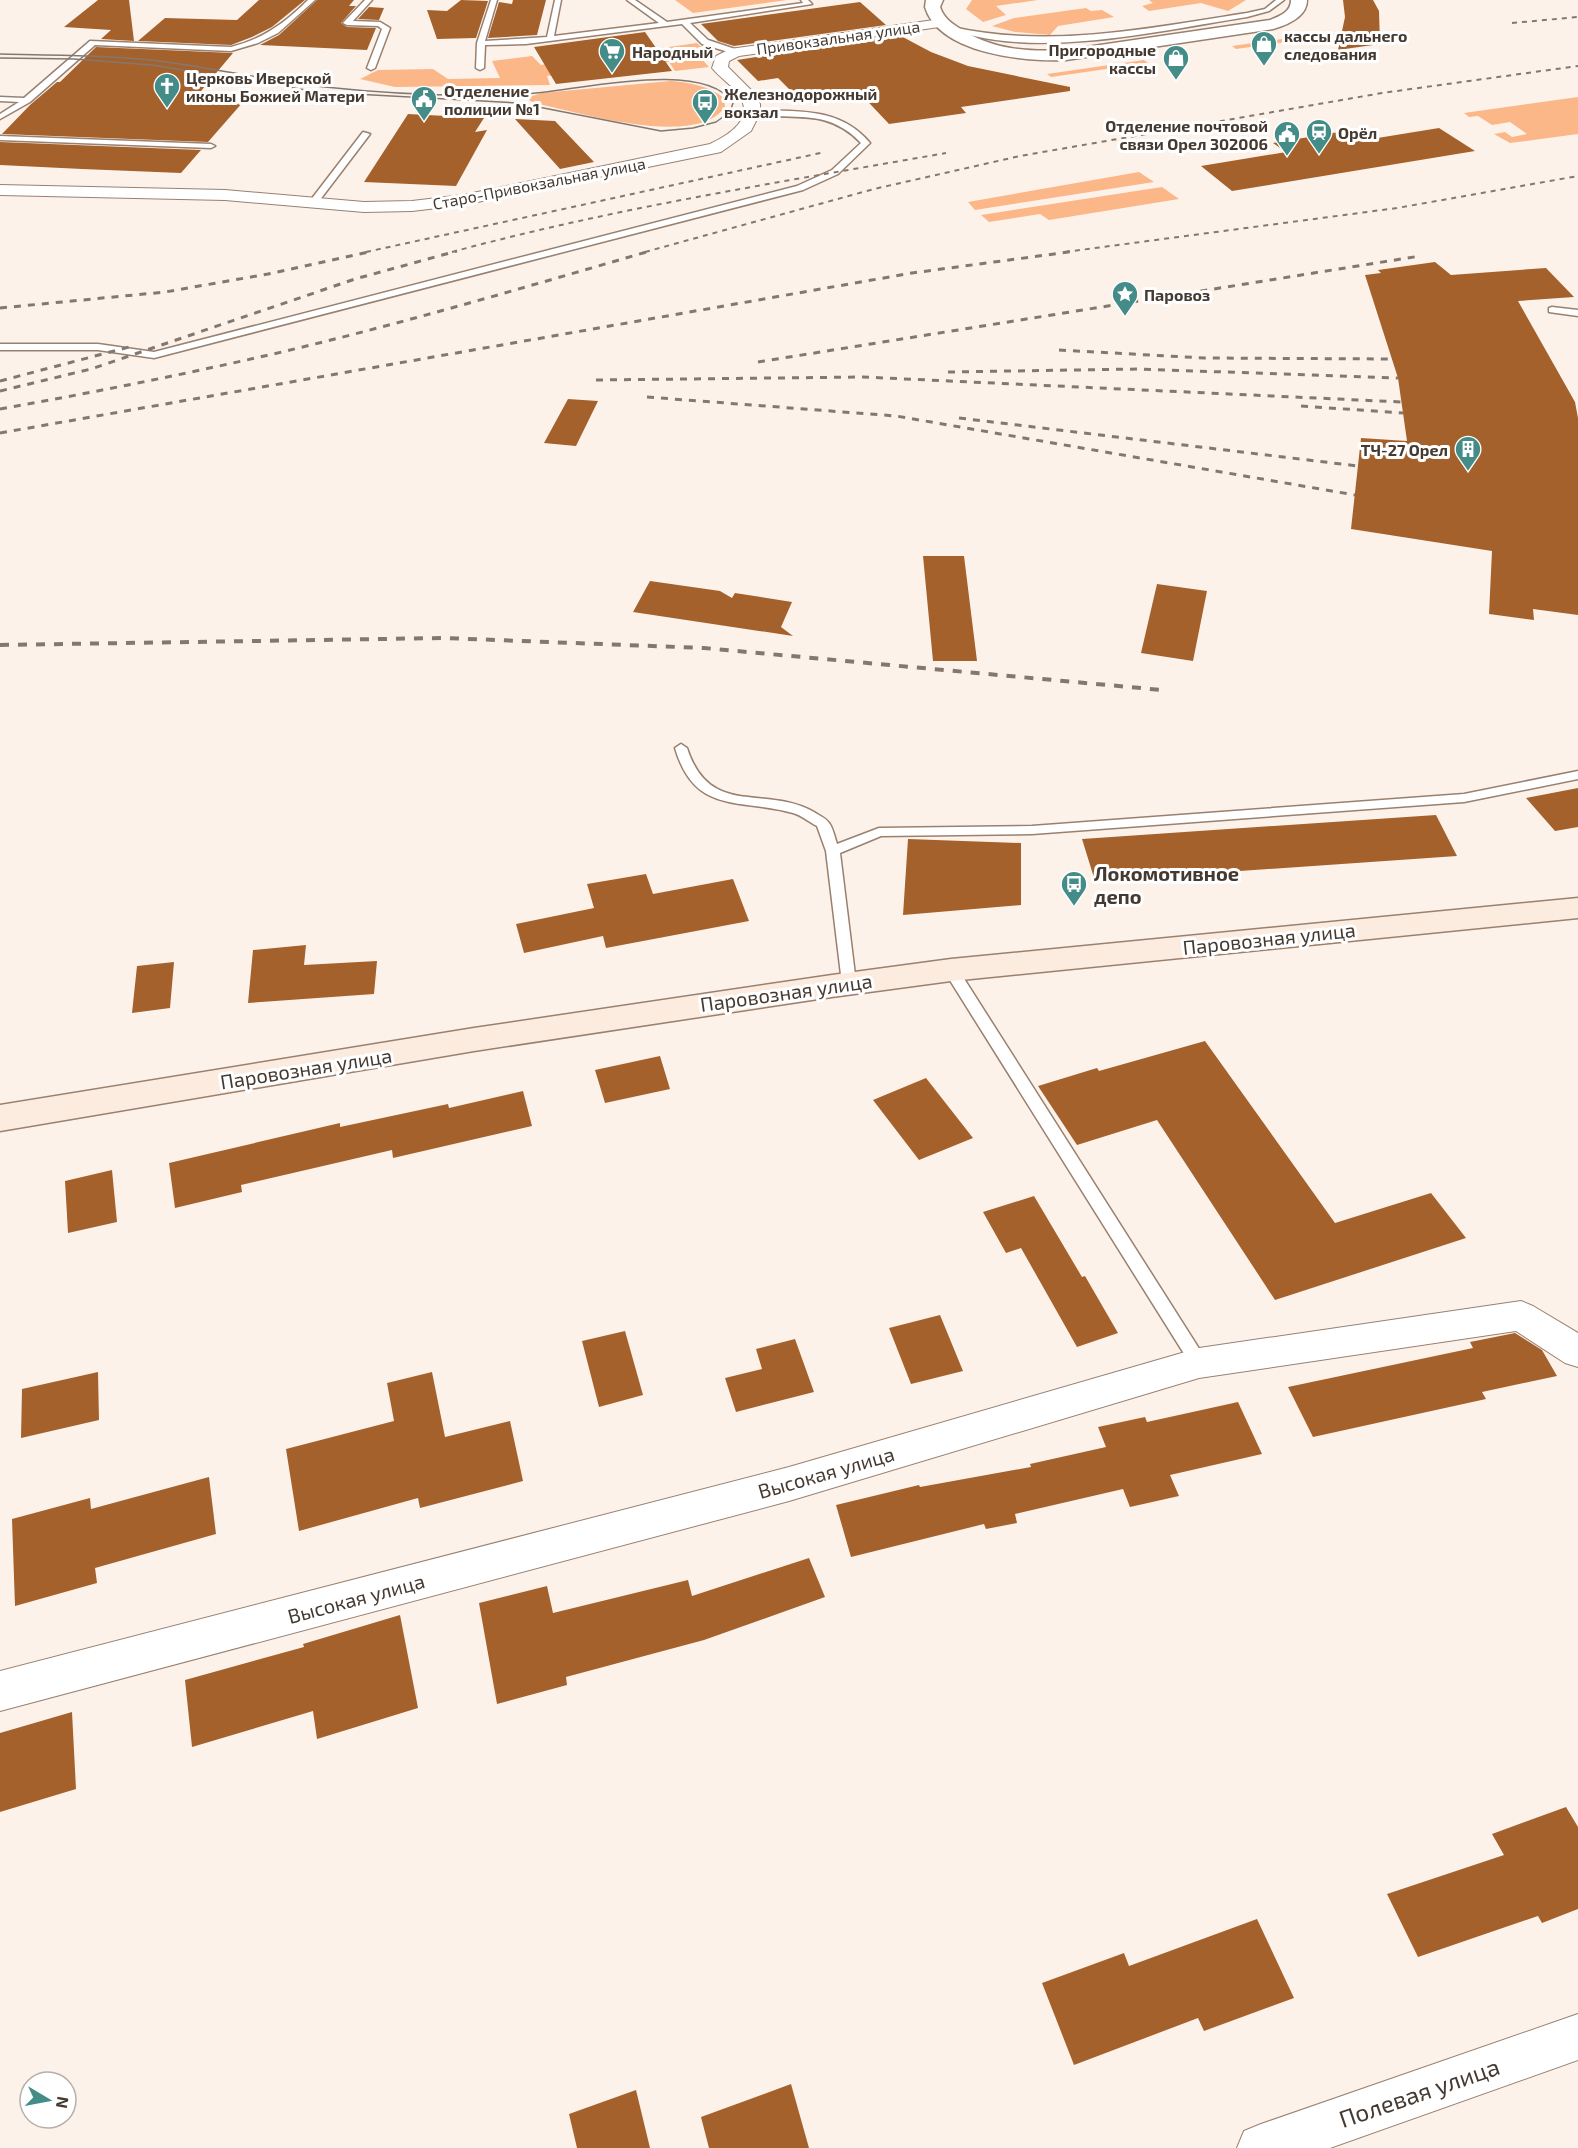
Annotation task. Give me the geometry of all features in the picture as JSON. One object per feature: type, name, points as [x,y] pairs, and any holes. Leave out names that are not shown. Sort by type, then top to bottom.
[{"type":"main road","name":"Паровозная улица","points":[[0,1118],[542,1029],[849,983],[951,970],[1578,908]]},
{"type":"street","name":"Привокзальная улица","points":[[935,0],[932,3],[932,9],[945,25]]},
{"type":"street","points":[[945,25],[975,44],[989,49],[1020,55],[1052,57],[1273,24],[1290,18],[1299,6],[1299,0]]},
{"type":"street","name":"Привокзальная улица","points":[[752,112],[747,94],[720,68],[722,59],[735,52],[945,25]]},
{"type":"street","name":"Старо-Привокзальная улица","points":[[0,190],[225,195],[388,207],[463,200],[715,148],[741,133],[749,123],[752,112]]},
{"type":"street","name":"Высокая улица","points":[[0,1692],[789,1484],[1199,1363],[1521,1316],[1578,1352]]},
{"type":"street","name":"Полевая улица","points":[[1261,2148],[1578,2037]]},
{"type":"lane","points":[[0,117],[27,99],[93,43],[217,50],[246,45],[281,30],[312,0]]},
{"type":"lane","points":[[369,0],[347,23],[380,24],[386,28],[371,68]]},
{"type":"lane","points":[[480,68],[481,43],[494,0]]},
{"type":"lane","points":[[550,39],[558,0]]},
{"type":"lane","points":[[630,0],[665,24]]},
{"type":"lane","points":[[481,43],[550,39],[684,22],[809,3],[804,0]]},
{"type":"lane","points":[[945,25],[965,34],[1016,40],[1072,39],[1247,15],[1267,10],[1281,0]]},
{"type":"lane","points":[[684,22],[705,42],[735,52]]},
{"type":"lane","points":[[0,99],[27,99]]},
{"type":"lane","points":[[0,347],[98,347],[154,355],[800,188],[835,172],[866,143],[842,122],[816,117],[752,112]]},
{"type":"lane","points":[[313,203],[366,134]]},
{"type":"lane","points":[[0,138],[211,146]]},
{"type":"lane","points":[[1552,310],[1578,313]]},
{"type":"lane","points":[[681,748],[684,764],[699,786],[723,796],[796,809],[823,824],[833,851],[849,983]]},
{"type":"lane","points":[[833,851],[879,832],[1032,830],[1464,798],[1578,775]]},
{"type":"lane","points":[[951,970],[1199,1363]]},
{"type":"shaded area","points":[[675,0],[787,0],[693,13]]},
{"type":"shaded area","points":[[972,0],[1038,0],[996,6],[1006,15],[983,22],[966,9]]},
{"type":"shaded area","points":[[1149,0],[1246,0],[1228,11],[1201,3],[1149,11],[1142,6],[1153,3]]},
{"type":"shaded area","points":[[1086,8],[1091,11],[1102,10],[1114,17],[1058,26],[1050,35],[1015,32],[992,26],[1014,18]]},
{"type":"shaded area","points":[[1324,33],[1328,36],[1236,49],[1232,46]]},
{"type":"shaded area","points":[[697,43],[709,54],[699,56],[709,67],[675,71],[669,62],[547,76],[550,85],[395,87],[360,79],[378,70],[433,69],[448,79],[500,78],[492,61],[532,56],[541,65]]},
{"type":"shaded area","points":[[1144,60],[1148,63],[1051,77],[1047,74]]},
{"type":"shaded area","points":[[670,81],[712,90],[724,98],[725,107],[710,119],[689,125],[663,127],[606,119],[529,100],[532,96],[542,93]]},
{"type":"shaded area","points":[[1578,97],[1578,134],[1510,143],[1494,134],[1505,132],[1512,137],[1527,134],[1510,122],[1492,125],[1478,116],[1469,117],[1464,113]]},
{"type":"shaded area","points":[[1139,172],[1154,182],[975,210],[968,202]]},
{"type":"shaded area","points":[[1162,187],[1179,199],[1049,220],[1040,214],[989,222],[981,215]]},
{"type":"building","points":[[98,0],[129,0],[134,41],[101,39],[111,30],[64,27]]},
{"type":"building","points":[[259,0],[305,0],[272,27],[231,45],[138,41],[165,18],[237,20]]},
{"type":"building","points":[[317,0],[354,0],[349,6],[356,6],[341,23],[347,27],[376,28],[367,50],[260,45],[279,35]]},
{"type":"building","points":[[461,0],[488,1],[476,38],[437,39],[427,10],[447,11]]},
{"type":"building","points":[[513,0],[546,0],[537,35],[488,38],[499,2],[512,4]]},
{"type":"building","points":[[1343,0],[1373,0],[1379,11],[1380,44],[1338,50],[1345,17]]},
{"type":"building","points":[[860,2],[886,25],[734,46],[718,41],[701,24]]},
{"type":"building","points":[[369,7],[384,8],[379,20],[358,19]]},
{"type":"building","points":[[645,32],[672,71],[556,84],[534,47]]},
{"type":"building","points":[[899,35],[931,52],[968,66],[1070,87],[1070,91],[961,107],[966,113],[889,124],[856,89],[797,97],[778,78],[758,81],[737,60]]},
{"type":"building","points":[[96,47],[233,53],[196,97],[243,102],[208,142],[2,134],[30,105],[57,82],[60,82]]},
{"type":"building","points":[[408,114],[484,118],[475,132],[487,130],[456,186],[364,182]]},
{"type":"building","points":[[515,119],[555,121],[594,162],[560,169]]},
{"type":"building","name":"Орёл","points":[[1439,128],[1475,151],[1232,191],[1201,166],[1286,152],[1273,143],[1345,131],[1359,141]]},
{"type":"building","points":[[0,142],[201,150],[181,173],[0,165]]},
{"type":"building","name":"ТЧ-27 Орел","points":[[1435,262],[1451,275],[1546,268],[1574,297],[1518,301],[1575,402],[1578,418],[1578,615],[1533,609],[1534,620],[1489,614],[1492,551],[1351,529],[1361,438],[1407,441],[1398,378],[1365,275],[1381,273],[1378,270]]},
{"type":"building","points":[[568,399],[598,401],[576,446],[544,443]]},
{"type":"building","points":[[923,556],[964,556],[977,661],[933,661]]},
{"type":"building","points":[[650,581],[720,591],[732,598],[735,593],[792,602],[781,627],[793,636],[633,612]]},
{"type":"building","points":[[1157,584],[1207,591],[1193,661],[1141,653]]},
{"type":"building","points":[[1578,788],[1578,827],[1555,831],[1526,798]]},
{"type":"building","points":[[1436,815],[1457,856],[1095,881],[1082,839]]},
{"type":"building","points":[[908,839],[1021,843],[1021,905],[903,915]]},
{"type":"building","points":[[646,874],[653,894],[733,879],[749,921],[606,948],[603,936],[524,953],[516,924],[594,908],[587,884]]},
{"type":"building","points":[[306,945],[304,965],[377,961],[374,994],[248,1003],[253,950]]},
{"type":"building","points":[[174,962],[170,1008],[132,1013],[137,966]]},
{"type":"building","points":[[1205,1041],[1335,1223],[1431,1193],[1466,1238],[1275,1300],[1157,1120],[1077,1145],[1038,1086],[1097,1068],[1099,1071]]},
{"type":"building","points":[[660,1056],[670,1089],[605,1103],[595,1070]]},
{"type":"building","points":[[926,1078],[973,1138],[919,1160],[873,1100]]},
{"type":"building","points":[[523,1091],[532,1126],[393,1158],[392,1150],[241,1185],[242,1192],[175,1208],[169,1163],[340,1123],[340,1127],[448,1104],[449,1108]]},
{"type":"building","points":[[112,1170],[117,1222],[68,1233],[65,1181]]},
{"type":"building","points":[[1034,1196],[1118,1333],[1077,1347],[1021,1248],[1006,1253],[983,1212]]},
{"type":"building","points":[[940,1315],[963,1371],[911,1384],[889,1328]]},
{"type":"building","points":[[625,1331],[643,1395],[599,1407],[582,1341]]},
{"type":"building","points":[[1515,1333],[1542,1350],[1557,1376],[1482,1392],[1486,1399],[1313,1437],[1288,1387],[1473,1348],[1470,1342]]},
{"type":"building","points":[[795,1339],[814,1392],[736,1412],[725,1378],[762,1369],[756,1349]]},
{"type":"building","points":[[98,1372],[99,1420],[21,1438],[22,1389]]},
{"type":"building","points":[[432,1372],[445,1437],[510,1421],[523,1481],[420,1508],[418,1498],[299,1531],[286,1449],[394,1421],[387,1383]]},
{"type":"building","points":[[1238,1402],[1262,1454],[1170,1475],[1179,1496],[1130,1507],[1123,1489],[1015,1514],[1017,1523],[986,1529],[984,1524],[851,1557],[836,1505],[919,1485],[920,1487],[1031,1467],[1030,1464],[1106,1447],[1098,1427],[1145,1417],[1147,1422]]},
{"type":"building","points":[[209,1477],[216,1534],[95,1568],[97,1583],[15,1606],[12,1519],[90,1498],[91,1509]]},
{"type":"building","points":[[809,1558],[825,1597],[704,1640],[566,1677],[567,1685],[497,1704],[479,1603],[547,1586],[553,1613],[688,1580],[692,1596]]},
{"type":"building","points":[[400,1615],[418,1708],[317,1739],[313,1711],[192,1747],[185,1680],[304,1647],[303,1644]]},
{"type":"building","points":[[72,1712],[76,1789],[0,1812],[0,1733]]},
{"type":"building","points":[[1566,1807],[1578,1827],[1578,1909],[1542,1923],[1538,1916],[1418,1957],[1387,1894],[1504,1855],[1492,1834]]},
{"type":"building","points":[[1257,1919],[1294,1998],[1204,2031],[1198,2018],[1074,2065],[1042,1983],[1124,1953],[1129,1966]]},
{"type":"building","points":[[791,2084],[809,2148],[709,2148],[701,2117]]},
{"type":"building","points":[[636,2090],[650,2148],[577,2148],[569,2114]]},
{"type":"tram line","points":[[0,54],[139,59],[325,87],[424,94],[524,94],[636,80],[667,79],[695,82],[718,89],[733,103],[730,112],[716,122],[693,128],[661,131],[518,103],[318,92],[152,65],[74,59],[0,58]]},
{"type":"railway","points":[[1512,23],[1578,17]]},
{"type":"railway","points":[[645,252],[874,189],[1020,156],[1382,93],[1578,66]]},
{"type":"railway","points":[[366,252],[825,152]]},
{"type":"railway","points":[[452,252],[636,209],[946,153]]},
{"type":"railway","points":[[1065,252],[1397,208],[1578,176]]},
{"type":"railway","points":[[0,308],[165,292],[268,274],[373,251]]},
{"type":"railway","points":[[0,391],[91,369],[355,279],[457,251]]},
{"type":"railway","points":[[0,409],[143,382],[332,340],[650,251]]},
{"type":"railway","points":[[0,433],[912,273],[1076,251]]},
{"type":"railway","points":[[758,362],[1420,256]]},
{"type":"railway","points":[[0,381],[133,346]]},
{"type":"railway","points":[[1059,350],[1204,358],[1392,359]]},
{"type":"railway","points":[[948,372],[1138,369],[1398,378]]},
{"type":"railway","points":[[596,380],[863,377],[1402,402]]},
{"type":"railway","points":[[647,397],[896,416],[1355,495]]},
{"type":"railway","points":[[1301,406],[1403,413]]},
{"type":"railway","points":[[959,418],[1358,466]]},
{"type":"railway","points":[[0,645],[444,638],[704,648],[1162,690]]},
{"type":"place","name":"кассы дальнего следования","points":[[1264,67]]},
{"type":"place","name":"Народный","points":[[612,74]]},
{"type":"place","name":"Пригородные кассы","points":[[1176,81]]},
{"type":"place","name":"Церковь Иверской иконы Божией Матери","points":[[167,109]]},
{"type":"place","name":"Отделение полиции №1","points":[[424,122]]},
{"type":"place","name":"Железнодорожный вокзал","points":[[705,125]]},
{"type":"place","name":"Орёл","points":[[1319,155]]},
{"type":"place","name":"Отделение почтовой связи Орел 302006","points":[[1287,157]]},
{"type":"place","name":"Паровоз","points":[[1125,317]]},
{"type":"place","name":"ТЧ-27 Орел","points":[[1468,472]]},
{"type":"place","name":"Локомотивное депо","points":[[1074,907]]}]
